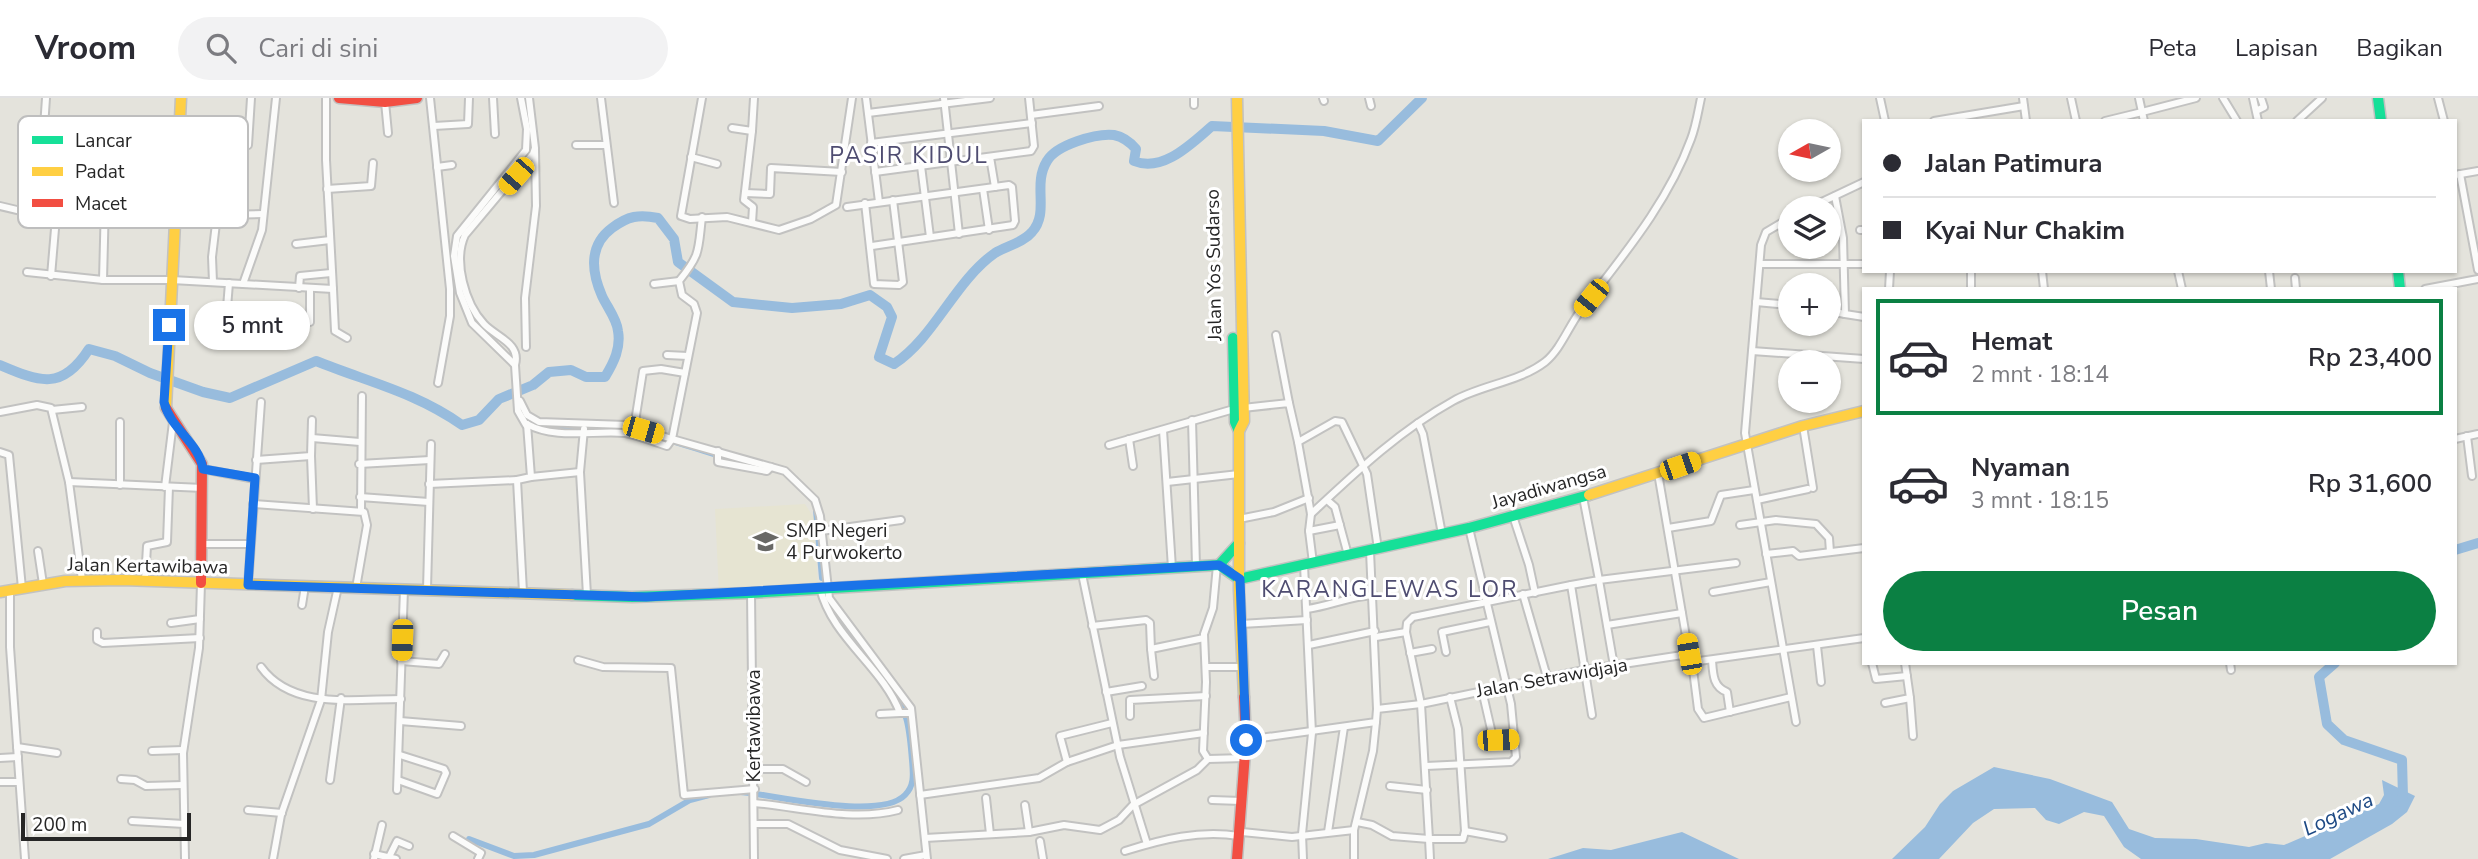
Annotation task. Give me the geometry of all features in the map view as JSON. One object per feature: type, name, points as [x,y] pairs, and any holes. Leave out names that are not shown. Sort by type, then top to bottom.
[{"type":"main road","points":[[180,116],[181,98]]},
{"type":"main road","points":[[339,98],[385,103],[417,98]]},
{"type":"main road","name":"Jalan Yos Sudarso","points":[[1230,98],[1235,161]]},
{"type":"main road","name":"Jalan Yos Sudarso","points":[[1237,98],[1235,161],[1239,408],[1244,422],[1239,431],[1239,519],[1246,740],[1241,834],[1237,859]]},
{"type":"main road","points":[[2378,98],[2381,119]]},
{"type":"main road","points":[[174,228],[164,402],[173,422],[194,446],[203,469],[201,583]]},
{"type":"main road","name":"Jayadiwangsa","points":[[1240,579],[1469,528],[1583,496],[1803,426],[1862,411]]},
{"type":"main road","points":[[1240,542],[1231,555],[1218,565],[1240,579]]},
{"type":"main road","name":"Jalan Kertawibawa","points":[[5,591],[82,580],[145,580],[587,595],[751,593],[1218,565]]},
{"type":"street","points":[[45,116],[46,98]]},
{"type":"street","points":[[248,133],[251,98]]},
{"type":"street","points":[[243,284],[258,245],[276,98]]},
{"type":"street","points":[[326,98],[327,189],[335,331],[347,338]]},
{"type":"street","points":[[430,98],[450,294],[438,383]]},
{"type":"street","points":[[434,126],[468,124],[469,98]]},
{"type":"street","points":[[493,98],[495,134]]},
{"type":"street","points":[[601,98],[614,203]]},
{"type":"street","points":[[702,98],[679,211],[687,219],[727,217],[779,230],[833,207],[838,201],[852,98]]},
{"type":"street","points":[[752,223],[753,207],[744,202],[754,98]]},
{"type":"street","points":[[866,98],[879,202]]},
{"type":"street","points":[[868,113],[944,101],[990,98]]},
{"type":"street","points":[[875,172],[1033,150],[1029,98]]},
{"type":"street","points":[[1369,98],[1371,106]]},
{"type":"street","points":[[1311,514],[1418,424],[1463,396],[1504,382],[1548,360],[1577,315],[1633,244],[1658,204],[1690,141],[1702,98]]},
{"type":"street","points":[[1880,98],[1885,119]]},
{"type":"street","points":[[2022,98],[2026,119]]},
{"type":"street","points":[[2071,98],[2076,119]]},
{"type":"street","points":[[2139,98],[2144,119]]},
{"type":"street","points":[[2113,119],[2196,98]]},
{"type":"street","points":[[2223,98],[2236,119]]},
{"type":"street","points":[[2253,98],[2259,119]]},
{"type":"street","points":[[2258,110],[2264,107],[2261,98]]},
{"type":"street","points":[[2299,119],[2322,98]]},
{"type":"street","points":[[2438,98],[2443,119]]},
{"type":"street","points":[[526,101],[535,148],[536,206],[525,298],[526,346]]},
{"type":"street","points":[[526,101],[526,150],[457,236],[454,256],[463,292],[482,322],[510,344],[516,359],[519,399],[529,422],[531,477]]},
{"type":"street","points":[[944,101],[959,234]]},
{"type":"street","points":[[385,103],[388,133]]},
{"type":"street","points":[[871,143],[947,133],[1099,106]]},
{"type":"street","points":[[1946,119],[2024,106]]},
{"type":"street","points":[[732,128],[752,131]]},
{"type":"street","points":[[576,145],[606,145]]},
{"type":"street","points":[[458,271],[465,235],[529,160],[535,148]]},
{"type":"street","points":[[691,157],[717,164]]},
{"type":"street","points":[[990,158],[995,187]]},
{"type":"street","points":[[327,189],[371,186],[373,163]]},
{"type":"street","points":[[437,167],[452,165]]},
{"type":"street","points":[[921,166],[930,237]]},
{"type":"street","points":[[745,193],[770,194],[771,168],[842,172]]},
{"type":"street","points":[[2478,171],[2458,175],[2478,270]]},
{"type":"street","points":[[1845,314],[1844,264],[1835,195],[1862,183]]},
{"type":"street","points":[[847,207],[1012,187],[1015,221],[1006,228],[872,246]]},
{"type":"street","points":[[983,189],[989,230]]},
{"type":"street","points":[[865,203],[872,246],[874,284],[899,285],[904,282],[893,200]]},
{"type":"street","points":[[0,206],[18,210]]},
{"type":"street","points":[[248,214],[263,214]]},
{"type":"street","points":[[654,285],[681,278],[692,268],[698,251],[702,217]]},
{"type":"street","points":[[1778,225],[1766,232],[1759,264],[1746,443],[1796,722]]},
{"type":"street","points":[[51,276],[55,228]]},
{"type":"street","points":[[103,279],[105,228]]},
{"type":"street","points":[[213,282],[212,257],[215,228]]},
{"type":"street","points":[[296,243],[330,240]]},
{"type":"street","points":[[1759,264],[1862,264]]},
{"type":"street","points":[[27,272],[103,279],[333,289]]},
{"type":"street","points":[[299,288],[300,276],[331,274]]},
{"type":"street","points":[[670,442],[696,307],[682,295],[681,278]]},
{"type":"street","points":[[2295,278],[2296,287]]},
{"type":"street","points":[[2436,287],[2478,279]]},
{"type":"street","points":[[224,345],[229,283]]},
{"type":"street","points":[[310,288],[310,322]]},
{"type":"street","points":[[450,294],[463,292]]},
{"type":"street","points":[[1756,302],[1778,304]]},
{"type":"street","points":[[1841,314],[1862,317]]},
{"type":"street","points":[[1276,335],[1311,514],[1307,620],[1312,733],[1302,834],[1303,859]]},
{"type":"street","points":[[1752,351],[1862,359]]},
{"type":"street","points":[[667,355],[688,356]]},
{"type":"street","points":[[634,428],[643,371],[661,369],[685,373]]},
{"type":"street","points":[[356,588],[367,525],[366,516],[361,510],[360,497],[362,396]]},
{"type":"street","points":[[248,585],[261,402]]},
{"type":"street","points":[[1109,445],[1239,408],[1289,403]]},
{"type":"street","points":[[0,412],[45,405],[52,410],[69,482],[82,580]]},
{"type":"street","points":[[52,410],[82,407]]},
{"type":"street","points":[[313,420],[313,509]]},
{"type":"street","points":[[1192,420],[1196,566]]},
{"type":"street","points":[[1298,442],[1340,421],[1364,467],[1374,550],[1377,709],[1373,751],[1354,830],[1354,859]]},
{"type":"street","points":[[120,422],[120,485]]},
{"type":"street","points":[[145,580],[147,546],[167,542],[167,487],[173,422]]},
{"type":"street","points":[[529,422],[630,434],[670,442]]},
{"type":"street","points":[[584,430],[615,424],[717,456],[785,471],[815,500],[821,531],[824,603],[908,701],[906,713],[927,857],[904,859]]},
{"type":"street","points":[[1418,424],[1442,535]]},
{"type":"street","points":[[1757,500],[1811,489],[1803,426]]},
{"type":"street","points":[[584,430],[580,472],[587,595]]},
{"type":"street","points":[[1163,430],[1172,568]]},
{"type":"street","points":[[2457,438],[2478,434]]},
{"type":"street","points":[[2467,436],[2472,476]]},
{"type":"street","points":[[312,438],[360,442]]},
{"type":"street","points":[[1129,439],[1133,466]]},
{"type":"street","points":[[427,589],[430,444]]},
{"type":"street","points":[[0,452],[9,453],[22,588]]},
{"type":"street","points":[[256,460],[311,456]]},
{"type":"street","points":[[359,464],[430,460]]},
{"type":"street","points":[[203,469],[255,478]]},
{"type":"street","points":[[429,484],[517,480],[580,472]]},
{"type":"street","points":[[1658,473],[1700,714],[1704,718],[1791,697]]},
{"type":"street","points":[[1167,482],[1239,474]]},
{"type":"street","points":[[517,480],[523,592]]},
{"type":"street","points":[[69,482],[204,488]]},
{"type":"street","points":[[1668,528],[1711,521],[1719,497],[1754,490]]},
{"type":"street","points":[[1583,496],[1614,666]]},
{"type":"street","points":[[360,497],[429,502]]},
{"type":"street","points":[[1239,519],[1273,512],[1309,498]]},
{"type":"street","points":[[1327,500],[1334,506],[1348,555]]},
{"type":"street","points":[[253,504],[361,510]]},
{"type":"street","points":[[1513,516],[1530,565],[1535,593]]},
{"type":"street","points":[[821,531],[901,520]]},
{"type":"street","points":[[1740,525],[1760,522],[1816,524],[1827,536],[1830,552]]},
{"type":"street","points":[[1309,531],[1340,525]]},
{"type":"street","points":[[1426,766],[1513,761],[1517,754],[1505,685],[1469,528]]},
{"type":"street","points":[[202,544],[249,544]]},
{"type":"street","points":[[1766,554],[1793,551],[1800,556],[1862,548]]},
{"type":"street","points":[[38,551],[43,584]]},
{"type":"street","points":[[1430,859],[1421,704],[1406,632],[1413,617],[1599,580],[1676,573],[1736,563]]},
{"type":"street","points":[[1208,759],[1203,751],[1206,696],[1204,638],[1206,622],[1213,608],[1218,565]]},
{"type":"street","points":[[1082,574],[1112,723],[1133,805],[1147,844]]},
{"type":"street","points":[[1713,592],[1771,582]]},
{"type":"street","points":[[185,859],[183,750],[200,638],[201,583]]},
{"type":"street","points":[[1571,585],[1591,715]]},
{"type":"street","points":[[302,606],[305,586]]},
{"type":"street","points":[[273,859],[282,813],[321,700],[328,632],[338,587]]},
{"type":"street","points":[[397,790],[404,589]]},
{"type":"street","points":[[5,591],[24,859]]},
{"type":"street","name":"Kertawibawa","points":[[751,593],[754,859]]},
{"type":"street","points":[[1307,609],[1338,604],[1355,596],[1374,594]]},
{"type":"street","points":[[1524,594],[1546,677]]},
{"type":"street","points":[[1607,625],[1682,613]]},
{"type":"street","points":[[171,623],[200,619]]},
{"type":"street","points":[[1092,626],[1146,620],[1150,624],[1154,676]]},
{"type":"street","points":[[1241,624],[1307,620]]},
{"type":"street","points":[[1446,652],[1442,632],[1490,622]]},
{"type":"street","points":[[841,623],[906,713]]},
{"type":"street","points":[[97,632],[97,640],[103,643],[200,638]]},
{"type":"street","points":[[1309,645],[1406,632]]},
{"type":"street","points":[[1151,649],[1204,638]]},
{"type":"street","points":[[1692,662],[1862,639]]},
{"type":"street","points":[[1817,646],[1821,682]]},
{"type":"street","points":[[1409,653],[1432,649]]},
{"type":"street","points":[[401,661],[439,664],[445,654]]},
{"type":"street","name":"Jalan Setrawidjaja","points":[[1377,709],[1421,704],[1546,677],[1689,654]]},
{"type":"street","points":[[578,660],[603,667],[671,668],[684,795],[755,790]]},
{"type":"street","points":[[1712,660],[1714,681],[1720,690],[1727,692],[1730,712]]},
{"type":"street","points":[[1872,665],[1876,679],[1907,676]]},
{"type":"street","points":[[1905,665],[1913,736]]},
{"type":"street","points":[[261,667],[280,684],[321,700],[401,699]]},
{"type":"street","points":[[1206,667],[1243,667]]},
{"type":"street","points":[[1106,692],[1142,686]]},
{"type":"street","points":[[1482,690],[1493,738],[1515,739]]},
{"type":"street","points":[[1130,716],[1130,700],[1206,696]]},
{"type":"street","points":[[1357,822],[1372,825],[1392,836],[1455,841],[1463,839],[1465,831],[1462,765],[1458,729],[1450,697]]},
{"type":"street","points":[[330,780],[341,698]]},
{"type":"street","points":[[1885,703],[1910,698]]},
{"type":"street","points":[[880,714],[906,713]]},
{"type":"street","points":[[400,721],[460,726]]},
{"type":"street","points":[[1246,740],[1312,733],[1376,722]]},
{"type":"street","points":[[1067,762],[1060,736],[1112,723]]},
{"type":"street","points":[[1328,832],[1344,727]]},
{"type":"street","points":[[920,795],[1039,778],[1067,762],[1118,745],[1204,733]]},
{"type":"street","points":[[17,747],[57,753]]},
{"type":"street","points":[[152,751],[183,750]]},
{"type":"street","points":[[398,780],[436,794],[446,776],[444,769],[400,755]]},
{"type":"street","points":[[0,758],[18,757]]},
{"type":"street","points":[[925,838],[1029,832],[1064,825],[1100,830],[1119,820],[1133,805],[1176,783],[1208,759],[1245,758]]},
{"type":"street","points":[[755,769],[783,769],[806,782]]},
{"type":"street","points":[[121,779],[135,780],[146,786],[183,785]]},
{"type":"street","points":[[0,782],[19,782]]},
{"type":"street","points":[[1390,786],[1427,790]]},
{"type":"street","points":[[986,798],[990,834]]},
{"type":"street","points":[[1212,800],[1243,801]]},
{"type":"street","points":[[754,801],[807,811],[882,813],[898,810]]},
{"type":"street","points":[[1024,805],[1029,832]]},
{"type":"street","points":[[248,810],[282,813]]},
{"type":"street","points":[[132,821],[184,824]]},
{"type":"street","points":[[754,823],[788,824],[840,850],[887,859]]},
{"type":"street","points":[[382,825],[374,856],[393,858],[397,841],[410,846]]},
{"type":"street","points":[[1125,851],[1147,844],[1210,833],[1292,837],[1354,830]]},
{"type":"street","points":[[1465,831],[1503,838]]},
{"type":"street","points":[[453,836],[479,857]]},
{"type":"street","points":[[1040,841],[1043,859]]},
{"type":"shaded area","name":"SMP Negeri 4 Purwokerto","points":[[805,504],[814,518],[818,588],[719,594],[715,509]]},
{"type":"water","points":[[1994,767],[2050,779],[2112,802],[2129,829],[2155,838],[2196,839],[2249,847],[2266,843],[2284,845],[2379,804],[2384,795],[2382,780],[2415,796],[2407,812],[2392,824],[2330,859],[2141,859],[2124,847],[2104,816],[2084,812],[2059,824],[2046,820],[2035,808],[1994,809],[1973,823],[1939,859],[1892,859],[1925,827],[1940,804],[1953,791]]},
{"type":"water","points":[[1682,832],[1739,859],[1548,859],[1583,848],[1611,850]]},
{"type":"waterway","points":[[496,192],[517,168],[527,150],[529,130],[525,98]]},
{"type":"waterway","points":[[0,365],[27,376],[49,379],[69,372],[89,349],[115,356],[150,373],[203,392],[230,398],[316,361],[409,396],[462,425],[479,420],[499,399],[533,385],[549,372],[571,370],[586,377],[605,377],[616,355],[619,337],[616,322],[602,296],[596,277],[596,250],[599,242],[612,228],[634,217],[645,216],[658,218],[674,239],[678,262],[733,302],[792,308],[841,304],[870,295],[887,307],[892,317],[879,357],[894,364],[921,340],[981,265],[995,253],[1019,242],[1032,232],[1040,216],[1043,170],[1052,155],[1067,145],[1087,138],[1114,135],[1126,140],[1136,149],[1134,161],[1145,164],[1166,160],[1212,126],[1324,131],[1378,141],[1422,98]]},
{"type":"waterway","points":[[523,413],[531,422],[542,427],[568,430],[609,428],[638,432],[754,465]]},
{"type":"waterway","points":[[816,510],[822,578]]},
{"type":"waterway","name":"Logawa","points":[[2457,549],[2478,543]]},
{"type":"waterway","points":[[832,613],[862,652]]},
{"type":"waterway","name":"Logawa","points":[[2333,665],[2319,677],[2327,724],[2344,740],[2402,760],[2403,797],[2398,802]]},
{"type":"waterway","points":[[741,792],[851,806],[874,806],[892,802],[905,795],[913,779],[909,729],[904,712],[888,685]]},
{"type":"waterway","points":[[469,839],[514,856],[534,855],[649,824],[690,800],[709,795]]},
{"type":"traffic: fast","points":[[2378,98],[2381,119]]},
{"type":"traffic: fast","points":[[2398,273],[2400,287]]},
{"type":"traffic: fast","points":[[1233,338],[1235,422],[1239,431]]},
{"type":"traffic: fast","points":[[1219,565],[1239,579],[1469,528],[1589,495]]},
{"type":"traffic: fast","points":[[1219,565],[1239,543]]},
{"type":"traffic: fast","points":[[572,595],[632,597],[751,593],[1219,565]]},
{"type":"traffic: slow","points":[[180,116],[181,98]]},
{"type":"traffic: slow","points":[[1237,98],[1244,421],[1239,431],[1239,590],[1244,697]]},
{"type":"traffic: slow","points":[[166,408],[175,228]]},
{"type":"traffic: slow","points":[[1589,495],[1803,426],[1862,411]]},
{"type":"traffic: slow","points":[[0,592],[65,581],[122,580],[572,595]]},
{"type":"traffic: jam","points":[[339,98],[385,102],[417,98]]},
{"type":"traffic: jam","points":[[166,408],[202,464],[201,583]]},
{"type":"traffic: jam","points":[[1237,859],[1246,740],[1244,697]]},
{"type":"place","name":"SMP Negeri 4 Purwokerto","points":[[766,542]]},
{"type":"district","name":"PASIR KIDUL","points":[[909,155]]},
{"type":"district","name":"KARANGLEWAS LOR","points":[[1390,589]]},
{"type":"route","points":[[169,325],[164,402],[167,413],[194,446],[203,469],[255,478],[248,585],[646,597],[1139,572],[1219,565],[1240,579],[1246,740]]}]
